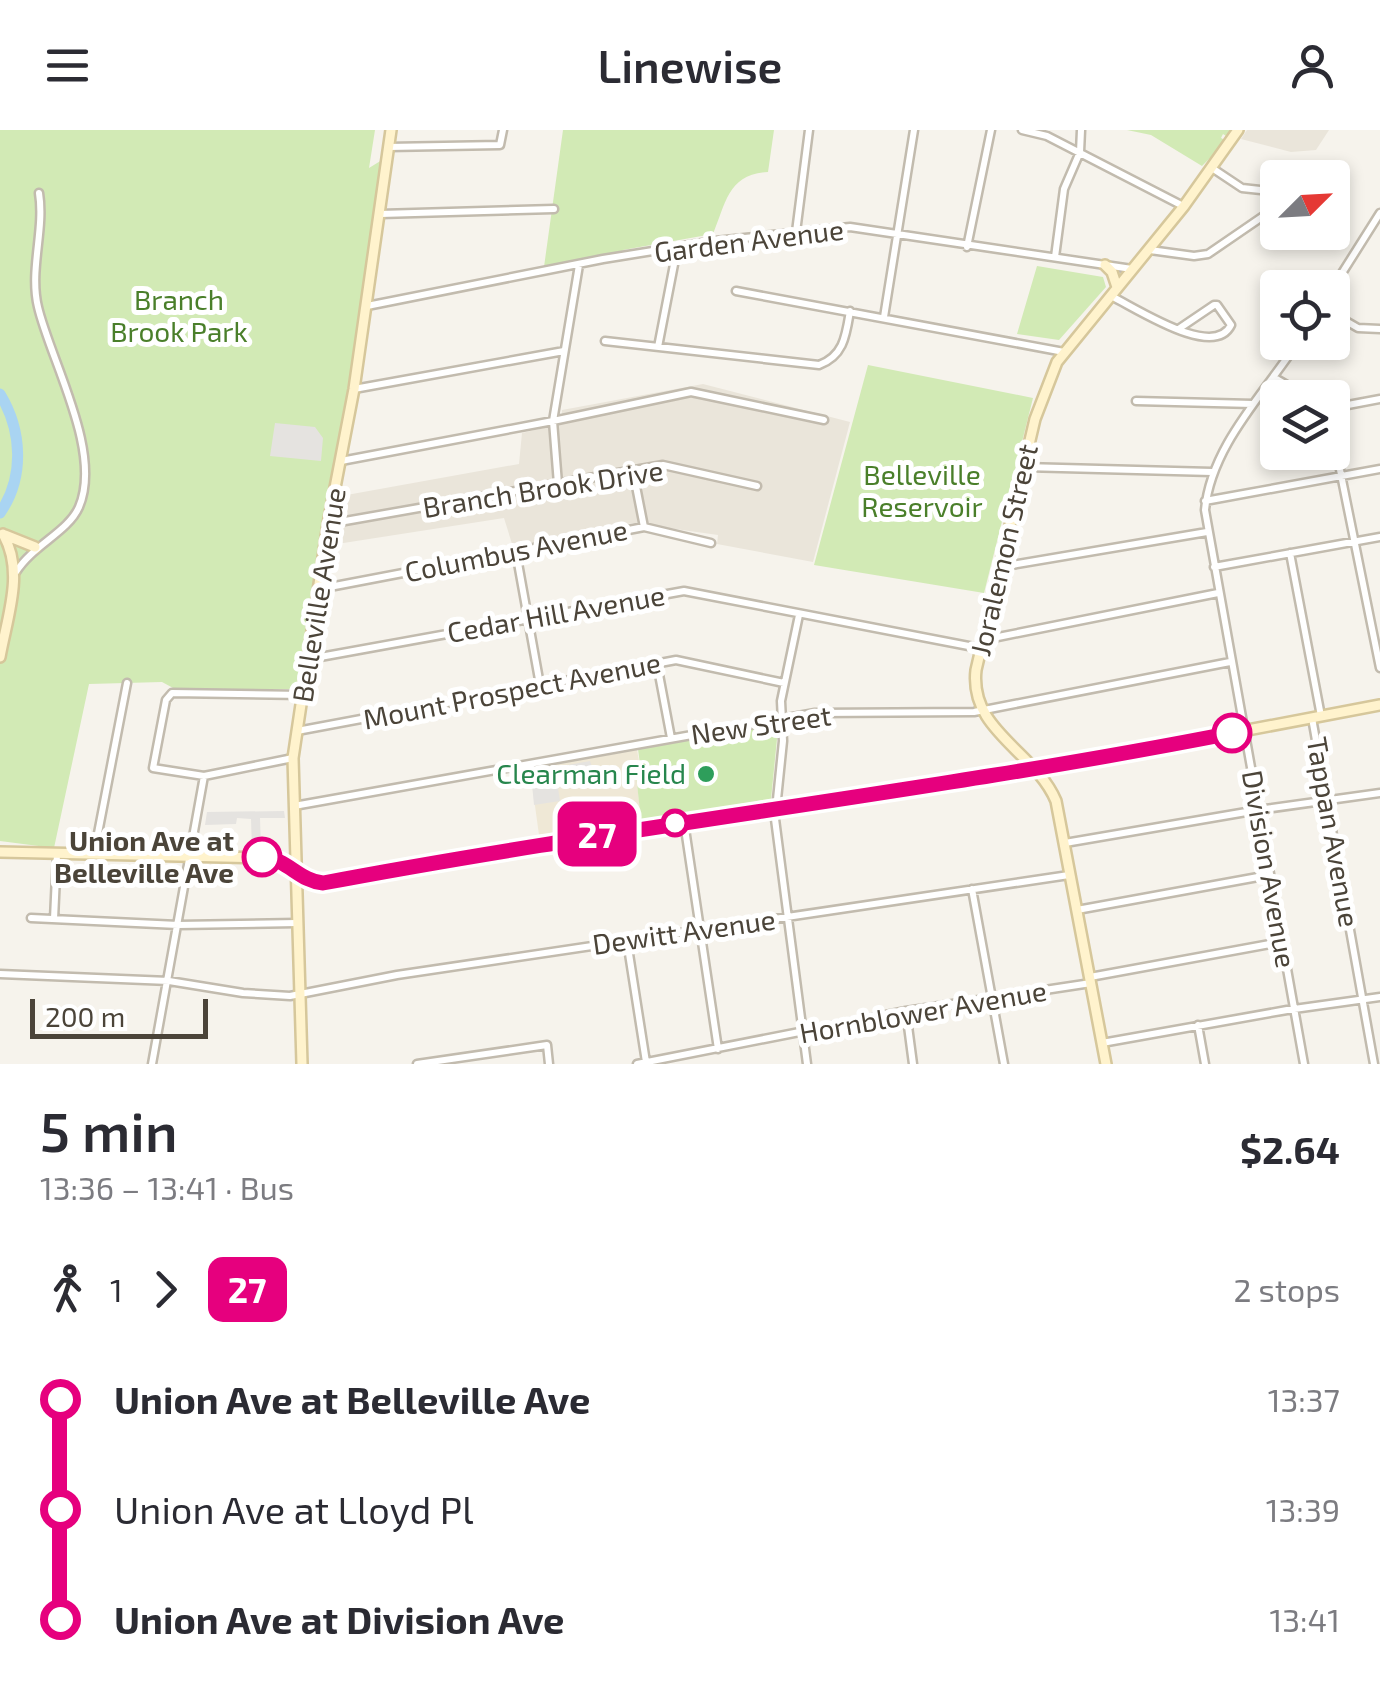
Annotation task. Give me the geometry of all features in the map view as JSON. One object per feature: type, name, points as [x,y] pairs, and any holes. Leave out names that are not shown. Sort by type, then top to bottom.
[{"type":"street","name":"Belleville Avenue","points":[[302,1064],[293,758],[328,524],[367,306],[391,130]]},
{"type":"street","points":[[388,147],[500,145],[503,130]]},
{"type":"street","points":[[796,232],[809,130]]},
{"type":"street","points":[[884,317],[914,130]]},
{"type":"street","points":[[967,247],[991,130]]},
{"type":"street","points":[[1022,130],[1042,134],[1184,206]]},
{"type":"street","points":[[1055,257],[1064,189],[1080,152],[1081,130]]},
{"type":"street","name":"Joralemon Street","points":[[982,711],[975,684],[981,644],[1042,399],[1064,352],[1184,206],[1238,130]]},
{"type":"street","points":[[1212,168],[1242,188],[1260,190]]},
{"type":"street","points":[[16,572],[35,548],[74,514],[82,488],[76,418],[38,308],[42,211],[39,193]]},
{"type":"street","points":[[380,214],[554,209]]},
{"type":"street","points":[[1344,270],[1380,212]]},
{"type":"street","points":[[1148,250],[1208,254],[1260,218]]},
{"type":"street","name":"Garden Avenue","points":[[367,306],[715,241],[850,227],[1132,269]]},
{"type":"street","points":[[658,347],[677,250]]},
{"type":"street","points":[[558,484],[553,422],[579,265]]},
{"type":"street","points":[[1105,265],[1117,286]]},
{"type":"street","points":[[736,291],[1064,352]]},
{"type":"street","points":[[1110,296],[1200,338],[1217,339],[1230,329],[1229,320],[1214,305],[1180,328]]},
{"type":"street","points":[[604,341],[819,365],[829,361],[842,347],[850,312]]},
{"type":"street","points":[[1350,323],[1358,328],[1380,329]]},
{"type":"street","points":[[354,389],[564,351]]},
{"type":"street","name":"Division Avenue","points":[[1286,360],[1252,404],[1212,472],[1206,501],[1230,662],[1304,1064]]},
{"type":"street","points":[[341,460],[553,422],[690,392],[824,420]]},
{"type":"street","points":[[1350,405],[1380,399]]},
{"type":"street","points":[[1136,402],[1252,404]]},
{"type":"street","name":"Branch Brook Drive","points":[[328,524],[664,465],[757,486]]},
{"type":"street","points":[[1024,467],[1212,472]]},
{"type":"street","points":[[1206,501],[1380,469]]},
{"type":"street","points":[[633,470],[644,526]]},
{"type":"street","points":[[1341,470],[1380,668]]},
{"type":"street","name":"Columbus Avenue","points":[[319,589],[644,526],[712,543]]},
{"type":"street","points":[[998,567],[1208,532]]},
{"type":"street","points":[[2,533],[35,548]]},
{"type":"street","points":[[0,657],[16,572],[2,533]]},
{"type":"street","points":[[1214,567],[1380,537]]},
{"type":"street","points":[[516,552],[540,685]]},
{"type":"street","name":"Tappan Avenue","points":[[1290,553],[1327,800],[1374,1064]]},
{"type":"street","name":"Cedar Hill Avenue","points":[[309,659],[684,590],[799,615],[981,644]]},
{"type":"street","points":[[981,644],[1218,593]]},
{"type":"street","points":[[799,615],[784,683],[776,808],[807,1064]]},
{"type":"street","name":"Mount Prospect Avenue","points":[[297,731],[685,660],[784,683]]},
{"type":"street","name":"New Street","points":[[292,806],[782,718],[815,713],[982,711],[1230,662]]},
{"type":"street","points":[[657,664],[671,738]]},
{"type":"street","points":[[93,855],[127,683]]},
{"type":"street","points":[[293,758],[204,776],[154,768],[169,696],[177,692],[303,695]]},
{"type":"street","points":[[0,852],[272,858],[309,880],[323,883],[684,822],[1036,770],[1380,707]]},
{"type":"street","points":[[982,711],[1053,794],[1106,1064]]},
{"type":"street","points":[[152,1064],[204,776]]},
{"type":"street","points":[[1065,843],[1380,793]]},
{"type":"street","points":[[684,822],[718,1049]]},
{"type":"street","points":[[54,918],[57,854]]},
{"type":"street","name":"Dewitt Avenue","points":[[0,974],[169,981],[259,995],[299,995],[396,975],[1070,874]]},
{"type":"street","points":[[1078,910],[1270,875]]},
{"type":"street","points":[[972,889],[1004,1064]]},
{"type":"street","points":[[31,918],[178,925],[296,922]]},
{"type":"street","points":[[627,940],[642,1063]]},
{"type":"street","name":"Hornblower Avenue","points":[[642,1063],[1281,942]]},
{"type":"street","points":[[1102,1043],[1380,997]]},
{"type":"street","points":[[906,1011],[913,1064]]},
{"type":"street","points":[[1198,1025],[1205,1064]]},
{"type":"street","points":[[417,1064],[547,1045],[549,1064]]},
{"type":"shaded area","points":[[1247,130],[1329,130],[1316,150],[1291,152],[1241,139]]},
{"type":"shaded area","points":[[703,384],[850,422],[813,562],[717,544],[718,535],[633,523],[513,547],[504,518],[337,544],[341,496],[519,464],[522,433],[561,424],[562,410]]},
{"type":"shaded area","points":[[275,423],[315,427],[323,438],[321,461],[270,456]]},
{"type":"shaded area","points":[[637,750],[641,817],[539,835],[532,784],[548,780],[545,766]]},
{"type":"shaded area","points":[[590,761],[594,773],[563,777],[564,786],[558,788],[560,801],[534,805],[532,784],[548,780],[546,769]]},
{"type":"shaded area","points":[[284,811],[285,818],[260,818],[261,850],[252,850],[251,819],[237,818],[236,824],[205,825],[207,812]]},
{"type":"green space","name":"Branch Brook Park","points":[[0,130],[375,130],[369,168],[382,160],[299,689],[175,689],[162,682],[89,684],[54,848],[0,841]]},
{"type":"green space","points":[[563,130],[774,130],[768,172],[736,184],[713,234],[623,250],[618,260],[543,274]]},
{"type":"green space","points":[[1127,130],[1233,130],[1229,138],[1223,134],[1221,138],[1227,141],[1202,166],[1151,135]]},
{"type":"green space","points":[[1037,266],[1103,277],[1106,287],[1059,340],[1017,334]]},
{"type":"green space","name":"Belleville Reservoir","points":[[868,365],[1033,398],[984,593],[814,565]]},
{"type":"green space","name":"Clearman Field","points":[[773,725],[778,729],[771,799],[641,820],[636,775],[641,772],[638,749]]},
{"type":"waterway","points":[[0,394],[13,423],[18,454],[14,484],[0,513]]},
{"type":"bus line","name":"27","points":[[262,857],[282,861],[309,880],[323,883],[601,834],[1036,770],[1232,733]]},
{"type":"place","name":"Clearman Field","points":[[706,774]]},
{"type":"place","name":"Union Ave at Belleville Ave","points":[[262,857]]}]
